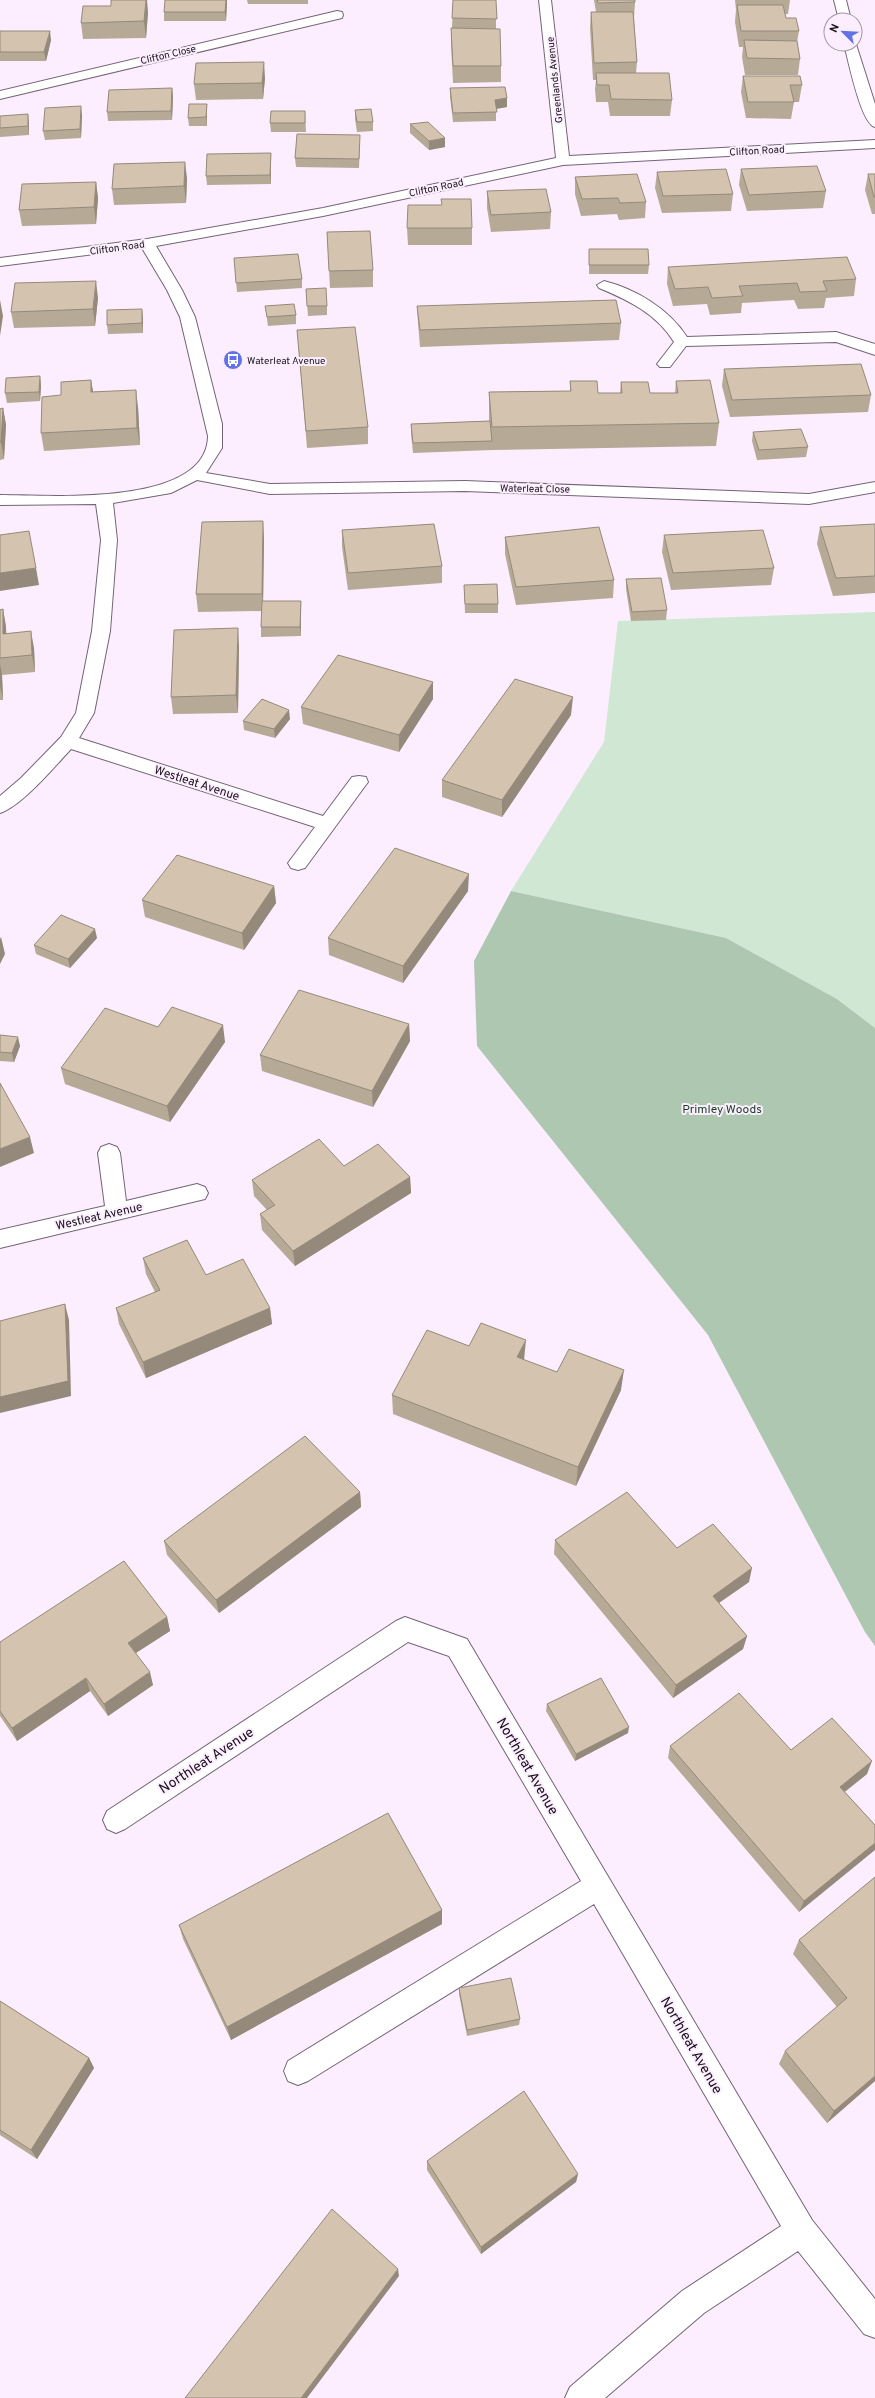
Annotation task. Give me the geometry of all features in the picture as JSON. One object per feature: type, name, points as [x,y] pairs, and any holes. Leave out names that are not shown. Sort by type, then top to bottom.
[{"type":"street","name":"Greenlands Avenue","points":[[545,0],[563,161]]},
{"type":"street","points":[[840,0],[843,12]]},
{"type":"street","name":"Clifton Close","points":[[0,95],[337,15]]},
{"type":"street","points":[[853,52],[875,123]]},
{"type":"street","name":"Clifton Road","points":[[0,262],[147,243],[323,212],[563,161],[875,144]]},
{"type":"street","points":[[0,500],[104,498],[140,494],[172,487],[195,475],[207,463],[213,452],[216,441],[214,426],[183,306],[147,243]]},
{"type":"street","points":[[604,285],[623,293],[659,313],[675,329],[682,342]]},
{"type":"street","points":[[682,342],[836,337],[866,345],[875,350]]},
{"type":"street","points":[[665,364],[682,342]]},
{"type":"street","name":"Waterleat Close","points":[[195,475],[245,486],[270,489],[465,486],[544,487],[809,499],[875,487]]},
{"type":"street","points":[[0,806],[28,783],[68,741],[85,713],[93,679],[101,631],[109,540],[104,498]]},
{"type":"street","name":"Westleat Avenue","points":[[68,741],[327,824]]},
{"type":"street","points":[[298,863],[359,782]]},
{"type":"street","points":[[109,1153],[117,1212]]},
{"type":"street","name":"Westleat Avenue","points":[[0,1239],[197,1194]]},
{"type":"street","name":"Northleat Avenue","points":[[116,1820],[405,1629],[458,1647],[801,2231],[875,2323]]},
{"type":"street","points":[[298,2071],[598,1886]]},
{"type":"street","points":[[581,2398],[693,2302],[801,2231]]},
{"type":"green space","points":[[875,612],[875,1028],[837,999],[726,938],[511,891],[604,742],[618,621]]},
{"type":"green space","name":"Primley Woods","points":[[511,891],[726,938],[837,999],[875,1028],[875,1646],[865,1632],[708,1335],[477,1046],[474,961]]},
{"type":"building","points":[[111,0],[146,0],[144,21],[81,23],[83,6],[111,6]]},
{"type":"building","points":[[165,0],[226,0],[225,12],[164,12]]},
{"type":"building","points":[[453,0],[496,0],[497,19],[452,18]]},
{"type":"building","points":[[597,0],[635,0],[635,2],[598,3]]},
{"type":"building","points":[[737,5],[783,5],[786,18],[796,18],[799,31],[741,31]]},
{"type":"building","points":[[591,12],[633,12],[637,62],[594,63]]},
{"type":"building","points":[[451,28],[500,29],[501,66],[453,66]]},
{"type":"building","points":[[0,31],[50,31],[44,52],[0,52]]},
{"type":"building","points":[[744,40],[797,41],[800,59],[747,58]]},
{"type":"building","points":[[264,62],[262,83],[194,84],[196,63]]},
{"type":"building","points":[[596,73],[669,73],[672,100],[611,99],[609,85],[597,85]]},
{"type":"building","points":[[743,76],[800,76],[802,85],[790,85],[794,102],[748,102]]},
{"type":"building","points":[[505,87],[507,98],[495,100],[497,112],[453,113],[450,88]]},
{"type":"building","points":[[172,88],[171,111],[107,112],[109,90]]},
{"type":"building","points":[[189,104],[207,104],[206,117],[188,118]]},
{"type":"building","points":[[81,106],[80,129],[43,131],[45,108]]},
{"type":"building","points":[[371,109],[373,122],[357,122],[355,110]]},
{"type":"building","points":[[271,111],[305,111],[305,123],[270,123]]},
{"type":"building","points":[[28,114],[28,126],[0,128],[0,116]]},
{"type":"building","points":[[428,122],[445,138],[429,141],[410,124]]},
{"type":"building","points":[[297,134],[360,135],[359,159],[295,158]]},
{"type":"building","points":[[271,153],[270,175],[206,176],[207,154]]},
{"type":"building","points":[[185,162],[184,186],[112,189],[114,164]]},
{"type":"building","points":[[817,166],[826,191],[749,195],[741,169]]},
{"type":"building","points":[[726,169],[733,194],[663,196],[657,172]]},
{"type":"building","points":[[637,174],[646,202],[620,203],[618,198],[582,199],[575,177]]},
{"type":"building","points":[[868,174],[875,174],[875,197],[874,197]]},
{"type":"building","points":[[96,182],[94,207],[19,210],[22,184]]},
{"type":"building","points":[[546,189],[551,212],[491,215],[487,191]]},
{"type":"building","points":[[441,199],[471,199],[472,228],[407,228],[408,205],[442,205]]},
{"type":"building","points":[[370,231],[373,270],[329,271],[327,232]]},
{"type":"building","points":[[589,249],[648,249],[649,265],[589,265]]},
{"type":"building","points":[[298,254],[302,279],[236,283],[234,258]]},
{"type":"building","points":[[847,257],[856,279],[823,281],[827,291],[800,292],[797,283],[739,286],[743,296],[712,298],[708,287],[675,289],[668,267]]},
{"type":"building","points":[[96,281],[93,309],[11,312],[15,283]]},
{"type":"building","points":[[326,288],[327,306],[307,306],[306,289]]},
{"type":"building","points":[[616,300],[621,323],[420,330],[417,306]]},
{"type":"building","points":[[294,304],[296,315],[267,317],[265,306]]},
{"type":"building","points":[[142,309],[142,323],[107,325],[107,310]]},
{"type":"building","points":[[355,327],[368,427],[306,431],[297,330]]},
{"type":"building","points":[[861,364],[871,395],[732,400],[724,369]]},
{"type":"building","points":[[40,376],[39,392],[5,393],[6,378]]},
{"type":"building","points":[[91,380],[91,392],[136,390],[137,428],[41,433],[42,397],[61,395],[61,382]]},
{"type":"building","points":[[710,380],[719,423],[492,427],[489,392],[571,391],[570,381],[597,381],[598,393],[622,393],[621,382],[648,382],[650,393],[678,393],[676,381]]},
{"type":"building","points":[[3,408],[1,442],[0,442],[0,409]]},
{"type":"building","points":[[490,421],[492,441],[413,443],[411,424]]},
{"type":"building","points":[[801,429],[808,447],[759,450],[753,432]]},
{"type":"building","points":[[263,521],[262,594],[196,594],[202,522]]},
{"type":"building","points":[[434,524],[442,566],[348,573],[342,530]]},
{"type":"building","points":[[875,524],[875,576],[836,578],[820,527]]},
{"type":"building","points":[[599,527],[614,580],[516,587],[505,537]]},
{"type":"building","points":[[763,530],[774,568],[673,573],[664,535]]},
{"type":"building","points":[[29,531],[36,568],[0,573],[0,535]]},
{"type":"building","points":[[661,578],[667,610],[632,612],[626,579]]},
{"type":"building","points":[[497,584],[498,604],[465,604],[464,585]]},
{"type":"building","points":[[262,601],[301,601],[300,627],[261,627]]},
{"type":"building","points":[[3,609],[3,634],[31,631],[32,655],[0,658],[0,610]]},
{"type":"building","points":[[238,628],[236,695],[171,697],[174,630]]},
{"type":"building","points":[[338,655],[433,682],[399,735],[301,707]]},
{"type":"building","points":[[515,679],[573,697],[502,800],[442,780]]},
{"type":"building","points":[[262,699],[289,710],[274,729],[243,721]]},
{"type":"building","points":[[395,848],[469,874],[403,966],[328,938]]},
{"type":"building","points":[[177,855],[274,886],[242,933],[142,900]]},
{"type":"building","points":[[61,915],[95,929],[68,959],[34,945]]},
{"type":"building","points":[[299,990],[409,1024],[372,1091],[260,1055]]},
{"type":"building","points":[[172,1007],[223,1025],[167,1106],[61,1068],[105,1008],[158,1027]]},
{"type":"building","points":[[0,1035],[18,1037],[12,1053],[0,1052]]},
{"type":"building","points":[[0,1083],[30,1137],[0,1149]]},
{"type":"building","points":[[319,1139],[344,1166],[378,1144],[410,1177],[293,1251],[260,1214],[275,1205],[252,1180]]},
{"type":"building","points":[[187,1240],[206,1275],[243,1259],[270,1308],[143,1362],[116,1308],[160,1290],[143,1258]]},
{"type":"building","points":[[65,1304],[68,1381],[0,1397],[0,1321]]},
{"type":"building","points":[[481,1323],[526,1340],[517,1357],[557,1372],[569,1349],[624,1370],[578,1467],[392,1395],[427,1330],[469,1346]]},
{"type":"building","points":[[305,1436],[360,1492],[216,1600],[164,1541]]},
{"type":"building","points":[[627,1492],[677,1548],[713,1524],[752,1568],[713,1596],[747,1636],[676,1685],[555,1540]]},
{"type":"building","points":[[124,1561],[167,1617],[128,1643],[150,1672],[104,1704],[86,1678],[12,1728],[0,1711],[0,1642]]},
{"type":"building","points":[[601,1678],[629,1727],[576,1754],[547,1704]]},
{"type":"building","points":[[739,1693],[791,1750],[832,1718],[872,1761],[840,1787],[875,1825],[875,1843],[804,1901],[670,1746]]},
{"type":"building","points":[[388,1813],[442,1910],[227,2027],[179,1925]]},
{"type":"building","points":[[875,1877],[875,2076],[834,2111],[785,2051],[847,1998],[799,1940]]},
{"type":"building","points":[[511,1978],[520,2019],[467,2030],[459,1988]]},
{"type":"building","points":[[0,2001],[89,2058],[31,2150],[0,2130]]},
{"type":"building","points":[[524,2091],[578,2174],[481,2247],[427,2161]]},
{"type":"building","points":[[332,2209],[398,2269],[301,2398],[185,2398]]},
{"type":"place","name":"Waterleat Avenue","points":[[233,360]]}]
